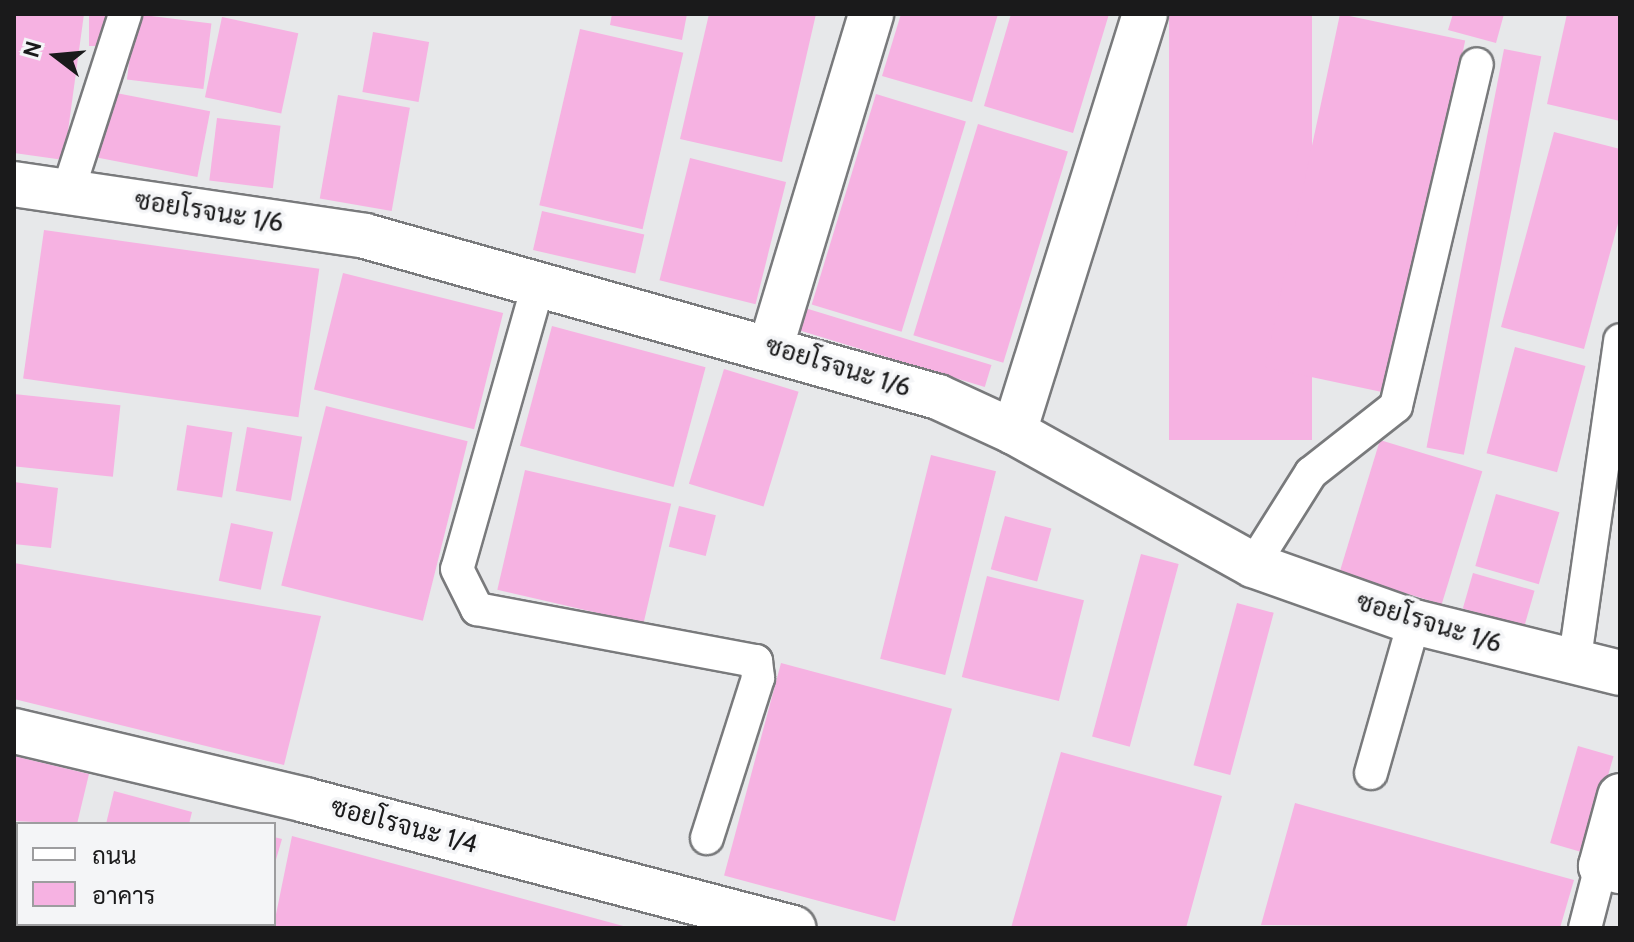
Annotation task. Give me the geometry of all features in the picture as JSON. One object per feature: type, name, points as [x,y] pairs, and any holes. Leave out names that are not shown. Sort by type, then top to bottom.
[{"type":"street","points":[[771,346],[871,14]]},
{"type":"street","points":[[1014,432],[1145,14]]},
{"type":"street","name":"ซอยโรจนะ 1/6","points":[[14,184],[365,236],[771,346],[938,397],[1014,432],[1253,565],[1414,622],[1574,665],[1620,673]]},
{"type":"street","name":"ซอยโรจนะ 1/4","points":[[14,731],[320,804],[793,928]]},
{"type":"street","points":[[1611,869],[1620,796]]},
{"type":"lane","points":[[68,191],[125,14]]},
{"type":"lane","points":[[1253,565],[1311,473],[1396,406],[1477,64]]},
{"type":"lane","points":[[539,282],[457,569],[477,609],[756,661],[758,678],[707,838]]},
{"type":"lane","points":[[1574,665],[1620,340]]},
{"type":"lane","points":[[1371,773],[1414,622]]},
{"type":"lane","points":[[1585,928],[1611,869]]},
{"type":"building","points":[[14,14],[84,14],[64,160],[14,153]]},
{"type":"building","points":[[89,14],[111,14],[111,46],[89,46]]},
{"type":"building","points":[[135,14],[211,23],[203,89],[127,80]]},
{"type":"building","points":[[612,14],[687,14],[682,40],[610,25]]},
{"type":"building","points":[[709,14],[816,14],[782,162],[680,139]]},
{"type":"building","points":[[901,14],[998,14],[972,102],[882,76]]},
{"type":"building","points":[[1011,14],[1109,14],[1073,133],[984,106]]},
{"type":"building","points":[[1169,14],[1312,14],[1312,440],[1169,440]]},
{"type":"building","points":[[1340,14],[1465,41],[1390,394],[1265,367]]},
{"type":"building","points":[[1453,14],[1504,14],[1496,43],[1448,30]]},
{"type":"building","points":[[1567,14],[1620,14],[1620,121],[1547,104]]},
{"type":"building","points":[[222,17],[298,33],[281,113],[205,97]]},
{"type":"building","points":[[580,29],[683,53],[643,229],[539,205]]},
{"type":"building","points":[[373,32],[429,42],[419,102],[362,92]]},
{"type":"building","points":[[1504,49],[1541,56],[1464,455],[1427,448]]},
{"type":"building","points":[[111,92],[210,111],[197,177],[98,158]]},
{"type":"building","points":[[876,94],[966,121],[902,332],[812,304]]},
{"type":"building","points":[[338,95],[410,108],[392,211],[320,198]]},
{"type":"building","points":[[217,118],[281,126],[273,188],[209,181]]},
{"type":"building","points":[[978,124],[1068,151],[1003,363],[913,335]]},
{"type":"building","points":[[1554,132],[1620,149],[1620,216],[1584,349],[1501,327]]},
{"type":"building","points":[[690,158],[786,182],[756,304],[660,280]]},
{"type":"building","points":[[542,211],[644,235],[635,274],[533,250]]},
{"type":"building","points":[[44,230],[319,269],[298,417],[23,379]]},
{"type":"building","points":[[343,273],[503,313],[474,429],[314,389]]},
{"type":"building","points":[[805,308],[991,365],[985,387],[798,330]]},
{"type":"building","points":[[552,326],[706,367],[673,487],[520,446]]},
{"type":"building","points":[[1515,347],[1586,366],[1557,472],[1487,453]]},
{"type":"building","points":[[724,369],[799,392],[764,507],[689,484]]},
{"type":"building","points":[[14,394],[120,405],[113,477],[14,466]]},
{"type":"building","points":[[326,406],[468,441],[423,621],[281,586]]},
{"type":"building","points":[[187,425],[232,432],[222,497],[177,490]]},
{"type":"building","points":[[247,427],[302,437],[291,501],[236,491]]},
{"type":"building","points":[[1380,440],[1482,471],[1442,604],[1339,573]]},
{"type":"building","points":[[931,455],[996,471],[945,675],[880,659]]},
{"type":"building","points":[[525,470],[671,504],[643,624],[497,590]]},
{"type":"building","points":[[14,482],[58,488],[51,548],[14,544]]},
{"type":"building","points":[[1496,494],[1559,512],[1539,584],[1475,566]]},
{"type":"building","points":[[679,506],[716,515],[706,556],[669,547]]},
{"type":"building","points":[[1005,516],[1051,528],[1037,582],[991,569]]},
{"type":"building","points":[[231,523],[273,532],[261,590],[219,581]]},
{"type":"building","points":[[1141,554],[1179,564],[1130,747],[1092,737]]},
{"type":"building","points":[[14,563],[321,616],[284,765],[14,699]]},
{"type":"building","points":[[1473,573],[1535,591],[1524,626],[1463,609]]},
{"type":"building","points":[[987,576],[1084,600],[1059,701],[962,677]]},
{"type":"building","points":[[1237,603],[1274,613],[1230,775],[1194,765]]},
{"type":"building","points":[[781,663],[952,709],[895,921],[724,876]]},
{"type":"building","points":[[1578,746],[1614,756],[1586,853],[1550,843]]},
{"type":"building","points":[[1061,752],[1222,796],[1186,928],[1011,928]]},
{"type":"building","points":[[14,756],[89,774],[77,822],[14,821]]},
{"type":"building","points":[[114,791],[192,812],[190,822],[106,822]]},
{"type":"building","points":[[1295,803],[1574,880],[1560,928],[1261,925]]},
{"type":"building","points":[[14,826],[16,926],[60,926],[14,928]]},
{"type":"building","points":[[292,836],[627,928],[268,928],[276,926]]},
{"type":"building","points":[[276,838],[282,839],[276,860]]}]
